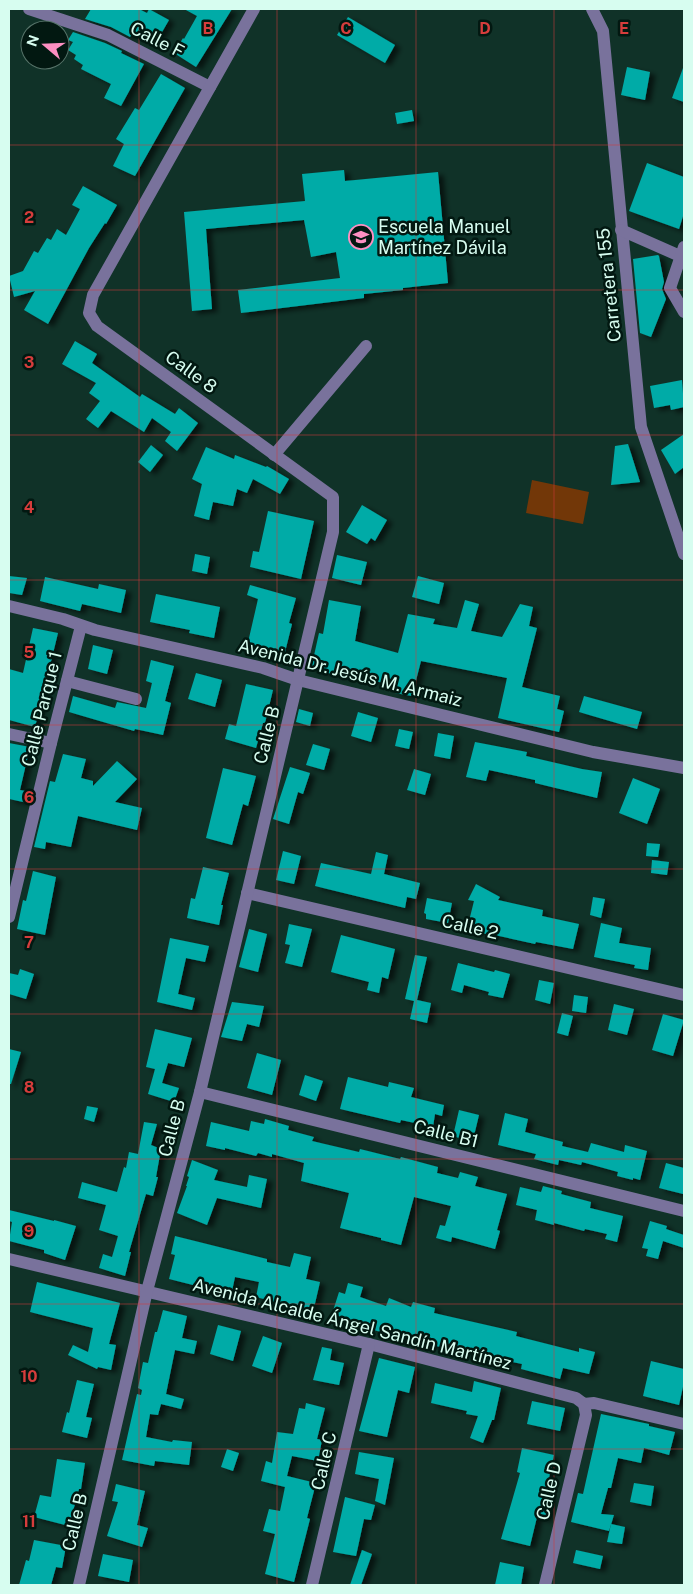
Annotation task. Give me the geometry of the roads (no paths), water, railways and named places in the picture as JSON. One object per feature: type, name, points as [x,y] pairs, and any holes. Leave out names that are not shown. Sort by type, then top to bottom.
[{"type":"street","name":"Calle F","points":[[29,9],[108,35],[210,87]]},
{"type":"street","name":"Calle 8","points":[[254,9],[93,295],[89,313],[97,326],[333,498],[333,532],[298,680]]},
{"type":"street","name":"Carretera 155","points":[[592,9],[603,31],[640,426],[684,554]]},
{"type":"street","points":[[621,230],[682,252],[670,288],[684,312]]},
{"type":"street","points":[[274,455],[366,346]]},
{"type":"street","name":"Avenida Dr. Jesús M. Armaiz","points":[[9,606],[63,619],[81,626],[263,668],[298,680],[593,752],[684,768]]},
{"type":"street","name":"Calle Parque 1","points":[[9,917],[81,626]]},
{"type":"street","name":"Calle B","points":[[79,1585],[147,1291],[200,1092],[298,680]]},
{"type":"street","points":[[67,681],[136,699]]},
{"type":"street","points":[[9,734],[51,743]]},
{"type":"street","name":"Calle 2","points":[[247,892],[684,996]]},
{"type":"street","name":"Calle B1","points":[[200,1092],[684,1210]]},
{"type":"street","name":"Avenida Alcalde Ángel Sandín Martínez","points":[[9,1258],[369,1344],[576,1398],[584,1404],[594,1403],[684,1424]]},
{"type":"street","name":"Calle C","points":[[312,1585],[369,1344]]},
{"type":"street","name":"Calle D","points":[[545,1585],[586,1415],[584,1404]]},
{"type":"place","name":"Escuela Manuel Martínez Dávila","points":[[361,237]]}]
